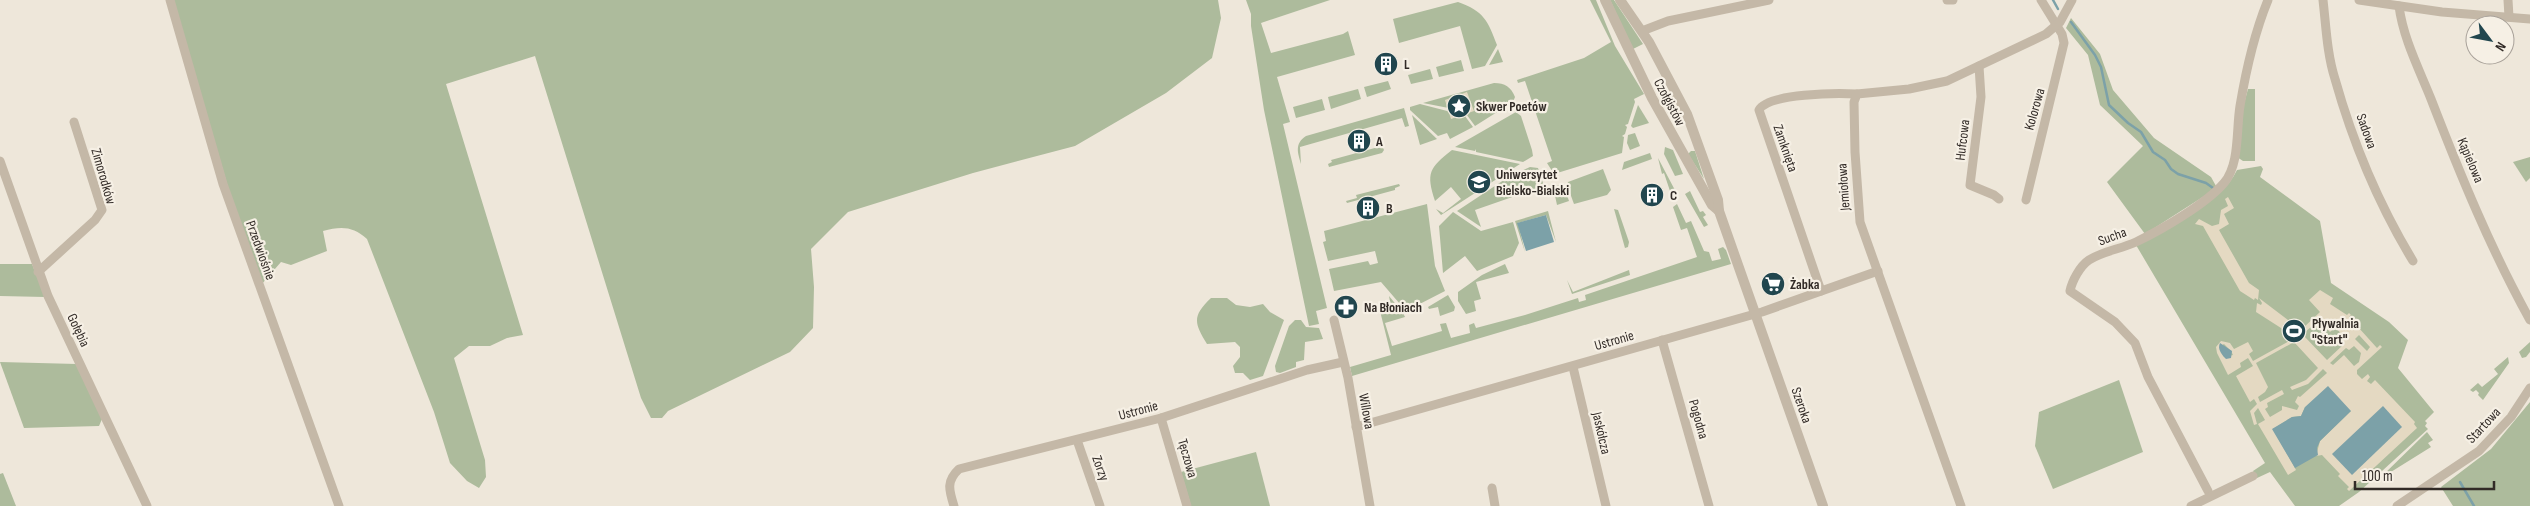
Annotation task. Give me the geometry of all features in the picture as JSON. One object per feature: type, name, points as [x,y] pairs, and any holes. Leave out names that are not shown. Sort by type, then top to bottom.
[{"type":"street","name":"Przedwiośnie","points":[[170,0],[223,184],[339,506]]},
{"type":"street","name":"Czołgistów","points":[[1605,0],[1666,125],[1712,205],[1719,212]]},
{"type":"street","name":"Czołgistów","points":[[1620,0],[1642,31],[1692,127],[1718,200],[1719,212],[1756,314]]},
{"type":"street","points":[[1642,31],[1668,21],[1769,0]]},
{"type":"street","points":[[1947,0],[1953,0]]},
{"type":"street","name":"Kolorowa","points":[[2026,200],[2040,136],[2062,55],[2063,38],[2041,0]]},
{"type":"street","points":[[1857,94],[1937,84],[1980,66],[2046,34],[2056,26],[2072,0]]},
{"type":"street","name":"Sucha","points":[[2208,491],[2148,377],[2135,342],[2115,322],[2070,291],[2073,281],[2089,260],[2135,243],[2154,232],[2211,196],[2230,176],[2240,108],[2254,36],[2268,0]]},
{"type":"street","name":"Sadowa","points":[[2323,0],[2331,62],[2345,109],[2381,202],[2413,261]]},
{"type":"street","points":[[2360,0],[2442,12],[2482,15]]},
{"type":"street","points":[[2508,0],[2509,15]]},
{"type":"street","name":"Kąpielowa","points":[[2399,6],[2410,46],[2453,156],[2515,293],[2530,320]]},
{"type":"street","points":[[2515,18],[2530,19]]},
{"type":"street","name":"Hufcowa","points":[[1980,66],[1981,97],[1970,185],[1999,199]]},
{"type":"street","name":"Zamknięta","points":[[1821,291],[1760,110],[1767,103],[1792,98],[1835,93],[1857,94]]},
{"type":"street","name":"Jemiołowa","points":[[1857,94],[1853,109],[1858,212],[1960,506]]},
{"type":"street","name":"Zimorodków","points":[[38,272],[95,220],[102,210],[74,122]]},
{"type":"street","name":"Gołębia","points":[[0,161],[38,272],[147,506]]},
{"type":"street","name":"Ustronie","points":[[1356,426],[1573,367],[1756,314],[1878,271]]},
{"type":"street","name":"Szeroka","points":[[1756,314],[1823,506]]},
{"type":"street","name":"Willowa","points":[[1334,320],[1370,506]]},
{"type":"street","name":"Pogodna","points":[[1662,340],[1709,506]]},
{"type":"street","name":"Ustronie","points":[[954,506],[948,489],[953,475],[959,469],[1161,418],[1307,370],[1343,362]]},
{"type":"street","name":"Jaskółcza","points":[[1573,367],[1606,506]]},
{"type":"street","name":"Startowa","points":[[2397,506],[2478,451],[2511,417],[2530,388]]},
{"type":"street","name":"Tęczowa","points":[[1161,418],[1188,506]]},
{"type":"street","name":"Zorzy","points":[[1077,440],[1100,506]]},
{"type":"street","points":[[2191,506],[2253,476]]},
{"type":"street","points":[[1492,488],[1495,506]]},
{"type":"green space","points":[[172,0],[1218,0],[1221,18],[1212,58],[1166,93],[1075,146],[973,173],[848,212],[811,249],[814,287],[813,328],[790,352],[668,411],[662,418],[651,418],[641,398],[535,56],[446,84],[523,335],[507,338],[490,346],[469,346],[454,358],[485,460],[486,477],[479,488],[467,481],[450,463],[434,412],[367,239],[352,229],[336,228],[323,231],[327,251],[291,265],[281,262],[261,285],[237,217]]},
{"type":"green space","points":[[1246,0],[1330,0],[1261,23],[1271,53],[1343,34],[1348,31],[1355,55],[1277,77],[1290,122],[1283,124],[1327,308],[1316,311],[1319,324],[1309,326],[1264,110],[1251,26],[1251,14]]},
{"type":"green space","points":[[1590,0],[1596,0],[1615,46],[1644,94],[1634,99],[1635,102],[1628,124],[1625,125],[1627,127],[1625,134],[1622,136],[1624,137],[1622,153],[1554,174],[1547,163],[1552,161],[1525,81],[1518,83],[1517,80],[1584,58],[1611,42]]},
{"type":"green space","points":[[1610,0],[1614,0],[1643,44],[1633,49]]},
{"type":"green space","points":[[1458,2],[1467,5],[1479,13],[1491,29],[1497,45],[1485,66],[1472,69],[1460,26],[1399,43],[1393,19]]},
{"type":"green space","points":[[2071,18],[2100,54],[2113,90],[2154,138],[2211,177],[2216,186],[2209,193],[2145,234],[2107,182],[2143,146],[2100,105],[2088,55],[2066,28]]},
{"type":"green space","points":[[1498,49],[1503,62],[1489,65]]},
{"type":"green space","points":[[1461,60],[1464,71],[1439,77],[1436,67]]},
{"type":"green space","points":[[1430,69],[1433,79],[1411,84],[1408,75]]},
{"type":"green space","points":[[1388,81],[1391,89],[1367,97],[1364,87]]},
{"type":"green space","points":[[1494,83],[1504,85],[1512,91],[1515,97],[1513,102],[1475,126],[1464,111],[1423,103]]},
{"type":"green space","points":[[1358,89],[1361,99],[1331,109],[1328,97]]},
{"type":"green space","points":[[2248,89],[2255,89],[2255,161],[2243,161],[2237,157],[2242,111]]},
{"type":"green space","points":[[1322,99],[1325,110],[1296,118],[1293,107]]},
{"type":"green space","points":[[1420,104],[1451,112],[1462,112],[1473,127],[1450,139],[1447,133],[1438,136],[1410,110],[1410,107]]},
{"type":"green space","points":[[1638,105],[1649,123],[1633,128],[1631,126]]},
{"type":"green space","points":[[1404,108],[1409,126],[1405,127],[1402,118],[1300,147],[1301,164],[1298,145],[1306,136]]},
{"type":"green space","points":[[1516,112],[1521,116],[1533,156],[1523,162],[1476,152],[1476,149],[1475,151],[1455,147]]},
{"type":"green space","points":[[1412,115],[1437,139],[1420,145]]},
{"type":"green space","points":[[1635,133],[1640,146],[1630,150],[1627,143],[1628,135]]},
{"type":"green space","points":[[1382,146],[1384,150],[1382,153],[1329,167],[1328,164],[1332,162],[1331,160]]},
{"type":"green space","points":[[1665,147],[1673,150],[1683,174],[1675,176],[1664,154]]},
{"type":"green space","points":[[1452,150],[1520,164],[1441,215],[1436,209],[1443,213],[1461,199],[1451,187],[1435,201],[1430,177],[1438,162]]},
{"type":"green space","points":[[1691,151],[1695,151],[1704,179],[1688,154]]},
{"type":"green space","points":[[1650,153],[1652,159],[1622,170],[1624,162]]},
{"type":"green space","points":[[2530,157],[2530,178],[2526,182],[2513,162]]},
{"type":"green space","points":[[1658,158],[1677,194],[1672,197],[1664,173],[1662,174]]},
{"type":"green space","name":"Pływalnia \"Start\"","points":[[2261,166],[2263,169],[2260,177],[2320,221],[2331,283],[2389,322],[2408,340],[2398,368],[2434,412],[2425,421],[2427,423],[2425,426],[2428,429],[2359,492],[2339,506],[2295,506],[2270,472],[2257,478],[2253,471],[2265,463],[2136,245],[2178,222],[2207,203],[2230,182],[2237,170]]},
{"type":"green space","points":[[1530,167],[1538,168],[1544,186],[1475,210],[1481,227],[1457,211],[1510,176]]},
{"type":"green space","points":[[1603,169],[1611,190],[1607,195],[1574,204],[1567,185],[1568,182]]},
{"type":"green space","points":[[1399,184],[1400,186],[1395,188],[1395,190],[1347,203],[1346,201],[1357,198],[1356,195]]},
{"type":"green space","points":[[1563,184],[1569,201],[1557,205],[1554,191],[1556,186]]},
{"type":"green space","points":[[1690,191],[1700,212],[1703,211],[1706,215],[1703,217],[1708,225],[1704,227],[1685,194]]},
{"type":"green space","points":[[1427,204],[1435,266],[1445,291],[1406,311],[1381,282],[1334,291],[1329,269],[1368,261],[1370,265],[1378,263],[1375,251],[1328,261],[1323,242],[1326,241],[1324,231]]},
{"type":"green space","points":[[1677,204],[1686,223],[1691,221],[1704,251],[1709,252],[1712,261],[1721,259],[1718,249],[1723,247],[1731,264],[1352,376],[1350,367],[1391,355],[1380,311],[1391,307],[1389,296],[1405,317],[1385,323],[1392,346],[1442,331],[1440,324],[1446,323],[1451,338],[1470,333],[1469,325],[1474,323],[1476,328],[1578,298],[1579,302],[1586,300],[1585,295],[1697,257],[1687,228],[1681,230],[1673,207]]},
{"type":"green space","points":[[1614,209],[1618,210],[1629,242],[1628,247],[1625,248]]},
{"type":"green space","points":[[1548,211],[1556,242],[1546,215],[1518,223],[1525,252],[1515,221]]},
{"type":"green space","points":[[1453,212],[1481,231],[1513,222],[1519,243],[1513,256],[1477,271],[1465,256],[1443,273],[1439,226]]},
{"type":"green space","points":[[0,264],[32,264],[45,297],[0,296]]},
{"type":"green space","points":[[1505,264],[1509,273],[1476,282],[1481,299],[1474,301],[1476,311],[1466,314],[1458,301],[1458,292],[1482,275]]},
{"type":"green space","points":[[1629,270],[1630,275],[1572,294],[1567,280],[1573,292]]},
{"type":"green space","points":[[1448,295],[1455,307],[1454,311],[1440,316],[1438,307],[1429,309],[1428,307]]},
{"type":"green space","points":[[1211,298],[1227,298],[1236,305],[1250,307],[1263,304],[1270,312],[1284,320],[1263,376],[1250,380],[1243,373],[1235,373],[1233,366],[1240,357],[1240,347],[1235,342],[1207,344],[1199,330],[1197,320],[1201,310]]},
{"type":"green space","points":[[1295,320],[1301,320],[1306,327],[1319,328],[1323,339],[1305,342],[1304,360],[1296,362],[1296,367],[1280,373],[1276,372],[1275,366],[1289,326]]},
{"type":"green space","points":[[2530,342],[2530,352],[2526,357],[2522,358],[2519,352]]},
{"type":"green space","points":[[2508,357],[2509,363],[2483,400],[2476,390],[2473,392],[2470,390],[2478,383],[2482,387],[2498,374],[2494,369]]},
{"type":"green space","points":[[0,362],[77,364],[102,419],[99,426],[24,428]]},
{"type":"green space","points":[[2119,380],[2143,452],[2053,489],[2035,446],[2039,412]]},
{"type":"green space","points":[[2530,402],[2530,506],[2453,506],[2441,487],[2491,449]]},
{"type":"green space","points":[[2427,432],[2433,440],[2428,443],[2431,447],[2378,480]]},
{"type":"green space","points":[[1256,452],[1270,506],[1191,506],[1181,472]]},
{"type":"green space","points":[[3,473],[16,506],[0,506],[0,474]]},
{"type":"shaded area","name":"Skwer Poetów","points":[[1467,92],[1474,111],[1451,119],[1445,100]]},
{"type":"shaded area","points":[[2228,197],[2234,208],[2224,214],[2229,224],[2219,230],[2249,283],[2259,290],[2258,300],[2255,298],[2254,300],[2240,291],[2203,226],[2195,224],[2199,219],[2212,226],[2219,224],[2221,210],[2228,206],[2225,199]]},
{"type":"shaded area","points":[[2320,290],[2333,298],[2330,304],[2347,315],[2349,313],[2351,315],[2349,317],[2377,348],[2380,345],[2382,347],[2357,370],[2357,374],[2362,379],[2368,374],[2370,377],[2367,381],[2371,384],[2375,380],[2415,422],[2414,424],[2417,428],[2349,491],[2347,489],[2349,487],[2338,476],[2340,474],[2322,455],[2316,456],[2320,441],[2351,411],[2305,407],[2301,416],[2292,417],[2273,429],[2296,470],[2288,475],[2258,424],[2265,420],[2258,408],[2254,413],[2257,424],[2254,425],[2250,411],[2257,404],[2254,399],[2250,402],[2236,376],[2253,366],[2248,358],[2240,363],[2241,367],[2228,375],[2217,353],[2216,347],[2221,341],[2230,343],[2234,349],[2248,342],[2253,351],[2249,354],[2253,361],[2291,340],[2281,328],[2256,312],[2257,303],[2261,305],[2262,303],[2259,298],[2301,330],[2320,312],[2309,300]],"holes":[[[2319,320],[2330,332],[2335,327],[2345,338],[2341,342],[2343,345],[2327,360],[2304,336],[2304,333]],[[2359,335],[2370,347],[2367,351],[2355,339]],[[2294,342],[2318,368],[2306,380],[2290,387],[2292,390],[2308,384],[2323,369],[2327,373],[2300,397],[2298,396],[2295,402],[2299,406],[2297,410],[2282,406],[2282,410],[2270,417],[2265,409],[2268,407],[2267,403],[2284,394],[2282,390],[2260,402],[2258,397],[2268,387],[2256,363]],[[2224,344],[2233,355],[2224,357],[2219,347]],[[2354,346],[2361,353],[2359,362],[2354,366],[2344,355],[2333,365],[2330,363],[2346,348],[2349,350]]]},
{"type":"water","points":[[1546,215],[1554,242],[1526,251],[1517,223]]},
{"type":"water","points":[[2220,343],[2232,351],[2231,358],[2226,359],[2222,354],[2219,347]]},
{"type":"water","points":[[2328,386],[2351,411],[2320,441],[2317,448],[2318,455],[2295,468],[2272,429],[2292,417],[2301,416],[2305,407]]},
{"type":"water","points":[[2383,406],[2402,427],[2352,475],[2332,454]]},
{"type":"waterway","points":[[2053,0],[2058,9]]},
{"type":"waterway","points":[[2071,22],[2095,55],[2101,67],[2109,105],[2128,123],[2141,132],[2153,152],[2165,160],[2171,169],[2178,174],[2206,183],[2213,188]]},
{"type":"waterway","points":[[2460,482],[2474,506]]},
{"type":"place","name":"L","points":[[1386,64]]},
{"type":"place","name":"Skwer Poetów","points":[[1459,106]]},
{"type":"place","name":"A","points":[[1359,141]]},
{"type":"place","name":"Uniwersytet Bielsko-Bialski","points":[[1479,182]]},
{"type":"place","name":"C","points":[[1652,195]]},
{"type":"place","name":"B","points":[[1368,208]]},
{"type":"place","name":"Żabka","points":[[1773,284]]},
{"type":"place","name":"Na Błoniach","points":[[1346,307]]},
{"type":"place","name":"Pływalnia \"Start\"","points":[[2294,331]]}]
